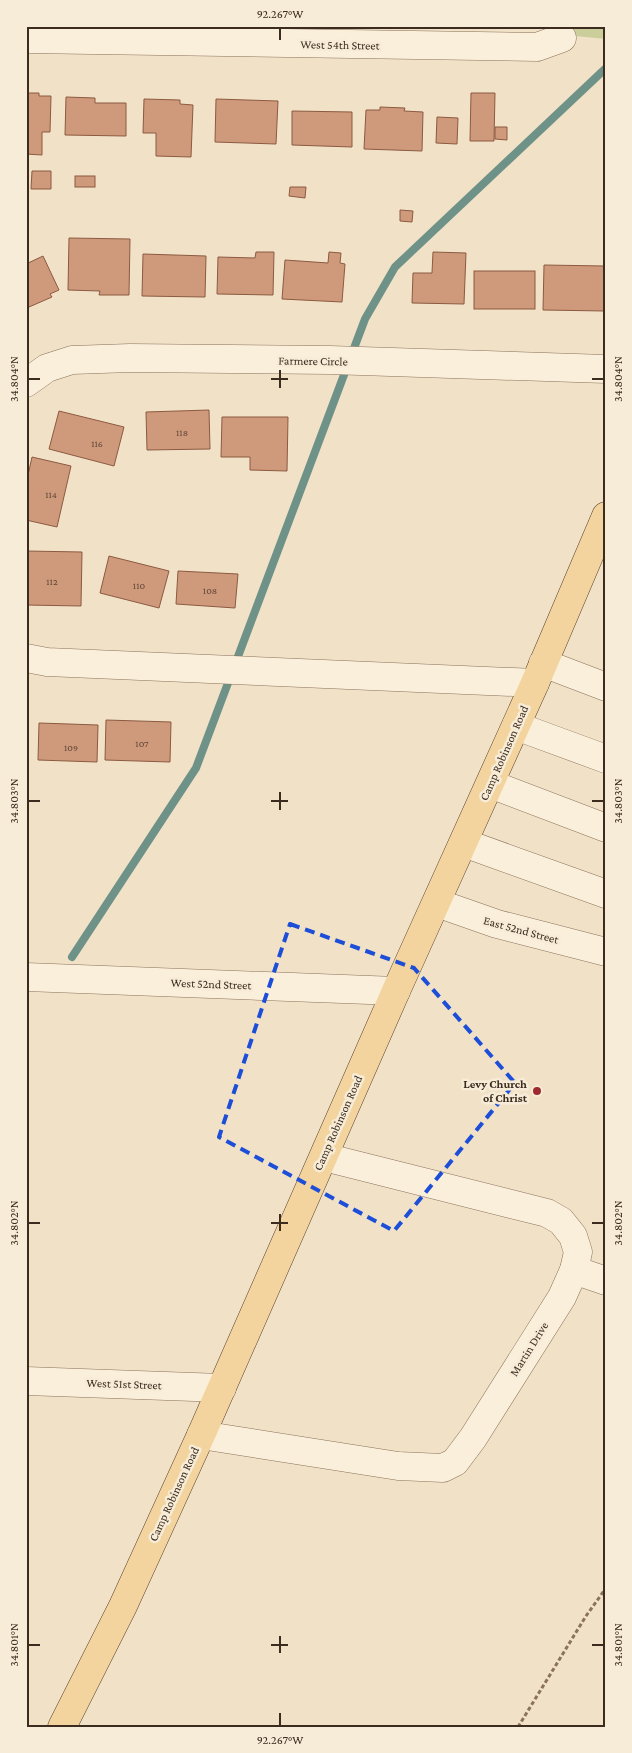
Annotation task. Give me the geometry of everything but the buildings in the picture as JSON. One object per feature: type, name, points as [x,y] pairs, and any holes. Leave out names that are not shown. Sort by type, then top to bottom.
[{"type":"main road","name":"Camp Robinson Road","points":[[62,1727],[123,1606],[201,1435],[396,991],[540,673],[606,516]]},
{"type":"street","name":"West 54th Street","points":[[26,39],[119,33],[545,37]]},
{"type":"street","name":"Farmere Circle","points":[[26,383],[47,368],[72,360],[130,358],[330,360],[606,369]]},
{"type":"street","points":[[26,658],[47,662],[242,670],[540,673],[606,687]]},
{"type":"street","points":[[516,726],[606,760]]},
{"type":"street","points":[[490,784],[606,828]]},
{"type":"street","points":[[464,843],[606,894]]},
{"type":"street","name":"East 52nd Street","points":[[437,903],[497,924],[606,952]]},
{"type":"street","name":"West 52nd Street","points":[[26,977],[396,991]]},
{"type":"street","name":"Martin Drive","points":[[201,1435],[398,1466],[442,1468],[455,1462],[473,1438],[562,1297],[574,1270],[578,1252],[573,1236],[561,1222],[547,1213],[324,1157]]},
{"type":"street","points":[[574,1270],[606,1281]]},
{"type":"street","name":"West 51st Street","points":[[26,1380],[222,1388]]},
{"type":"path","points":[[518,1727],[586,1616],[606,1588]]},
{"type":"highlighted area","points":[[290,924],[414,968],[515,1083],[394,1231],[219,1137]]},
{"type":"green space","points":[[544,26],[606,26],[606,39],[544,33]]},
{"type":"waterway","points":[[72,957],[196,768],[365,319],[395,267],[606,68]]},
{"type":"place","name":"Levy Church of Christ","points":[[537,1091]]}]
